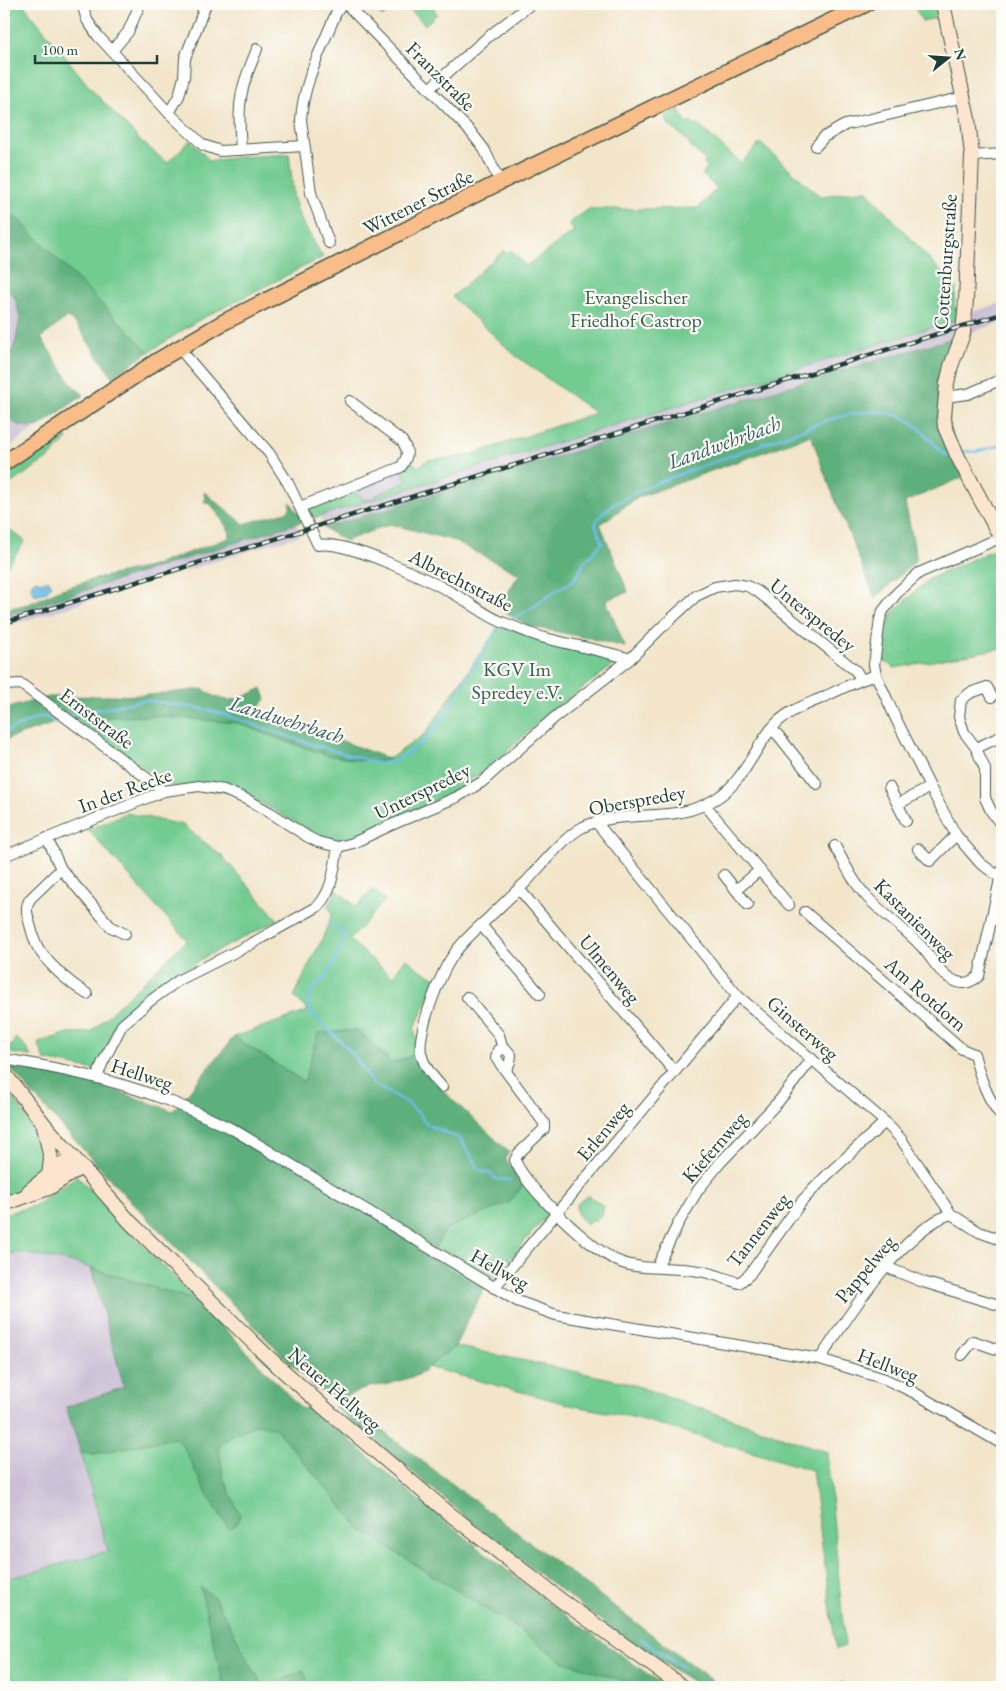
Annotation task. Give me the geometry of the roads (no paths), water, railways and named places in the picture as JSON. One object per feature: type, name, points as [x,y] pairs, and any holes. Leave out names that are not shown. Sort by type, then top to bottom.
[{"type":"main road","name":"Wittener Straße","points":[[4,463],[178,348],[290,288],[500,182],[866,4]]},
{"type":"main road","name":"Cottenburgstraße","points":[[943,4],[964,97],[972,156],[963,334],[951,366],[944,417],[945,427],[956,454],[1001,538]]},
{"type":"main road","name":"Neuer Hellweg","points":[[4,1072],[44,1124],[130,1222],[328,1412],[446,1511],[562,1601],[683,1687]]},
{"type":"main road","points":[[44,1124],[51,1159],[48,1176]]},
{"type":"main road","points":[[10,1202],[48,1176],[76,1162]]},
{"type":"main road","points":[[10,1202],[49,1188],[76,1162]]},
{"type":"street","points":[[82,4],[87,20],[98,36],[169,112],[203,145],[220,150],[304,146]]},
{"type":"street","points":[[112,51],[128,32],[140,4]]},
{"type":"street","points":[[169,112],[179,96],[184,78],[185,58],[206,4]]},
{"type":"street","points":[[329,243],[311,193],[301,109],[306,87],[336,13],[342,4]]},
{"type":"street","name":"Franzstraße","points":[[346,4],[470,131],[484,149],[500,182]]},
{"type":"street","points":[[429,89],[489,36],[530,4]]},
{"type":"street","points":[[241,150],[241,97],[247,74],[257,49]]},
{"type":"street","points":[[816,146],[824,137],[845,125],[964,97]]},
{"type":"street","points":[[972,156],[1002,154]]},
{"type":"street","name":"Albrechtstraße","points":[[178,348],[265,448],[278,466],[318,545],[341,546],[401,568],[455,594],[500,621],[540,637],[604,651],[630,659]]},
{"type":"street","points":[[946,397],[968,394],[1002,379]]},
{"type":"street","points":[[300,507],[401,467],[408,456],[402,441],[350,401]]},
{"type":"street","points":[[1001,538],[919,573],[897,593],[883,611],[875,650],[876,675],[896,719],[956,835],[980,863],[1001,876]]},
{"type":"street","name":"Unterspredey","points":[[338,847],[367,838],[389,826],[457,797],[489,776],[554,718],[630,659],[696,596],[715,587],[735,584],[747,586],[757,591],[856,671],[861,679]]},
{"type":"street","name":"Oberspredey","points":[[442,1087],[425,1065],[421,1052],[423,1026],[441,978],[453,954],[571,835],[581,828],[596,822],[633,815],[668,815],[705,805],[722,795],[734,784],[771,729],[789,712],[861,679],[876,675]]},
{"type":"street","name":"Ernststraße","points":[[4,685],[21,684],[69,718],[164,791]]},
{"type":"street","points":[[992,697],[987,687],[970,693],[961,700],[959,717],[964,732],[976,748],[985,769],[986,798],[991,811],[1002,826]]},
{"type":"street","points":[[771,729],[778,735],[817,784]]},
{"type":"street","points":[[976,748],[1002,736]]},
{"type":"street","name":"In der Recke","points":[[4,856],[164,791],[199,786],[224,790],[259,806],[308,837],[330,846],[338,847]]},
{"type":"street","points":[[898,804],[930,787]]},
{"type":"street","points":[[889,788],[906,821]]},
{"type":"street","points":[[705,805],[789,905]]},
{"type":"street","name":"Ginsterweg","points":[[596,822],[738,996],[885,1122],[900,1139],[950,1214],[979,1232],[1002,1240]]},
{"type":"street","points":[[918,849],[930,861],[956,835]]},
{"type":"street","points":[[47,838],[61,869],[111,927],[125,934]]},
{"type":"street","name":"Kastanienweg","points":[[835,846],[844,866],[870,900],[922,947],[939,971],[952,980],[963,984],[979,976],[1001,876]]},
{"type":"street","points":[[97,1078],[122,1025],[150,1000],[179,980],[250,945],[325,900],[329,892],[338,847]]},
{"type":"street","points":[[61,869],[30,899],[26,910],[34,939],[40,951],[73,986],[86,994]]},
{"type":"street","points":[[736,890],[760,870]]},
{"type":"street","points":[[724,875],[748,905]]},
{"type":"street","name":"Ulmenweg","points":[[518,889],[674,1072]]},
{"type":"street","name":"Am Rotdorn","points":[[805,912],[962,1049],[974,1054],[980,1080],[1002,1117]]},
{"type":"street","points":[[482,925],[540,994]]},
{"type":"street","name":"Erlenweg","points":[[494,1288],[558,1214],[738,996]]},
{"type":"street","name":"Tannenweg","points":[[467,997],[499,1035],[504,1049],[498,1050],[496,1058],[544,1123],[544,1129],[518,1154],[515,1160],[523,1176],[558,1214],[608,1256],[621,1263],[700,1271],[739,1283],[749,1275],[802,1201],[885,1122]]},
{"type":"street","name":"Hellweg","points":[[4,1059],[57,1068],[97,1078],[164,1099],[234,1130],[517,1301],[556,1315],[820,1359],[885,1379],[913,1392],[1002,1444]]},
{"type":"street","name":"Kiefernweg","points":[[657,1267],[678,1224],[698,1190],[725,1157],[779,1101],[812,1060]]},
{"type":"street","name":"Pappelweg","points":[[820,1359],[852,1310],[886,1267],[915,1236],[940,1218],[950,1214]]},
{"type":"street","points":[[886,1267],[923,1282],[1002,1306]]},
{"type":"street","points":[[962,1355],[973,1341],[1002,1351]]},
{"type":"water","points":[[35,580],[49,581],[52,585],[46,592],[35,595],[31,589],[32,583]]},
{"type":"waterway","name":"Landwehrbach","points":[[508,621],[572,582],[585,561],[602,543],[596,526],[596,522],[602,514],[615,503],[656,483],[828,420],[863,412],[898,415],[918,427],[945,455],[953,454]]},
{"type":"waterway","name":"Landwehrbach","points":[[960,452],[975,452],[1002,445]]},
{"type":"waterway","name":"Landwehrbach","points":[[69,717],[75,714],[145,700],[216,712],[321,747],[382,764],[394,762],[421,744],[436,729],[498,627]]},
{"type":"waterway","name":"Landwehrbach","points":[[4,732],[40,717],[48,717],[55,722],[65,719]]},
{"type":"waterway","points":[[331,924],[345,936],[329,972],[310,993],[308,1003],[310,1011],[352,1053],[373,1084],[408,1103],[426,1124],[459,1138],[474,1160],[477,1168],[491,1174],[496,1179],[510,1180]]},
{"type":"waterway","points":[[641,1639],[683,1668]]},
{"type":"railway","points":[[4,623],[1002,314]]},
{"type":"park label","name":"Evangelischer Friedhof Castrop","points":[[636,308]]},
{"type":"park label","name":"KGV Im Spredey e.V.","points":[[517,680]]}]
